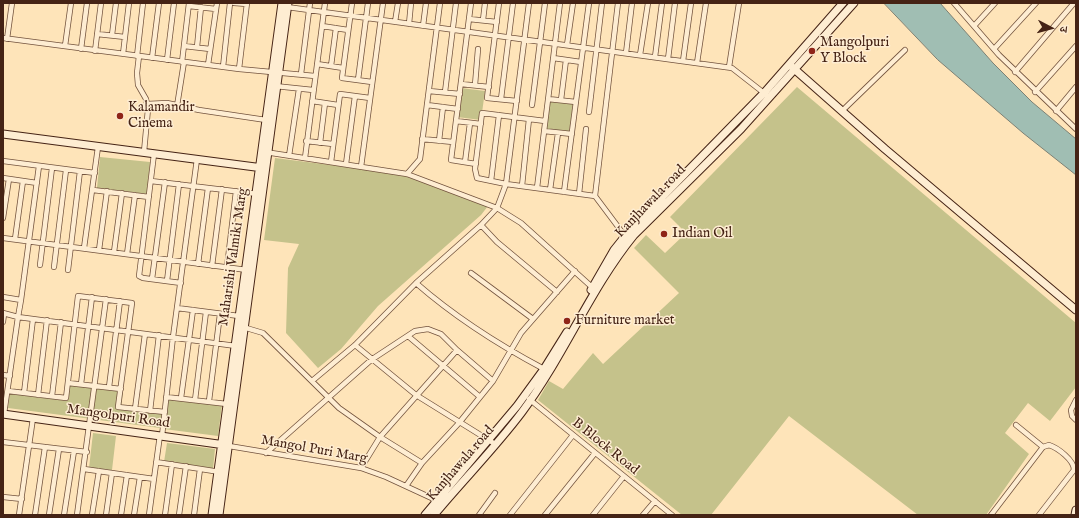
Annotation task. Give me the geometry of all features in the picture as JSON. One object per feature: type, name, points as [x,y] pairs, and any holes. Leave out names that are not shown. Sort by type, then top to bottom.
[{"type":"street","points":[[12,3],[5,39],[239,69],[315,76]]},
{"type":"street","points":[[64,46],[70,3]]},
{"type":"street","points":[[81,48],[87,3]]},
{"type":"street","points":[[95,50],[101,3]]},
{"type":"street","points":[[112,35],[116,3]]},
{"type":"street","points":[[123,54],[129,3]]},
{"type":"street","points":[[143,3],[137,73],[138,84],[147,104],[148,115],[144,152]]},
{"type":"street","points":[[152,58],[159,3]]},
{"type":"street","points":[[167,60],[174,3]]},
{"type":"street","points":[[208,65],[217,3]]},
{"type":"street","points":[[223,67],[230,3]]},
{"type":"street","points":[[234,3],[247,4],[239,69]]},
{"type":"street","points":[[301,74],[310,3]]},
{"type":"street","points":[[305,158],[325,3]]},
{"type":"street","points":[[352,3],[342,78],[372,82]]},
{"type":"street","points":[[358,80],[368,3]]},
{"type":"street","points":[[361,167],[383,3]]},
{"type":"street","points":[[395,22],[398,3]]},
{"type":"street","points":[[408,24],[411,3]]},
{"type":"street","points":[[423,26],[426,3]]},
{"type":"street","points":[[407,174],[420,159],[440,3]]},
{"type":"street","points":[[445,92],[456,3]]},
{"type":"street","points":[[471,3],[451,160],[476,164]]},
{"type":"street","points":[[483,20],[485,3]]},
{"type":"street","points":[[499,3],[487,98],[516,101]]},
{"type":"street","points":[[501,99],[514,3]]},
{"type":"street","points":[[312,381],[355,345],[416,283],[481,225],[497,208],[506,184],[529,3]]},
{"type":"street","points":[[532,105],[545,3]]},
{"type":"street","points":[[537,188],[560,3]]},
{"type":"street","points":[[567,45],[573,3]]},
{"type":"street","points":[[564,192],[589,3]]},
{"type":"street","points":[[589,112],[602,3]]},
{"type":"street","points":[[618,3],[595,196],[625,236]]},
{"type":"street","points":[[626,53],[632,3]]},
{"type":"street","points":[[640,55],[648,3]]},
{"type":"street","points":[[655,57],[662,3]]},
{"type":"street","points":[[668,59],[675,3]]},
{"type":"street","points":[[683,61],[690,3]]},
{"type":"street","points":[[698,63],[706,3]]},
{"type":"street","points":[[729,67],[739,3]]},
{"type":"street","name":"Kanjhawala road","points":[[434,515],[495,444],[527,398],[619,253],[658,207],[764,93],[843,3]]},
{"type":"street","name":"Kanjhawala road","points":[[425,515],[488,440],[527,398],[614,250],[625,236],[741,130],[854,3]]},
{"type":"street","points":[[954,3],[1015,72],[1076,129]]},
{"type":"street","points":[[974,26],[995,3]]},
{"type":"street","points":[[994,49],[1036,3]]},
{"type":"street","points":[[177,106],[189,4],[216,9]]},
{"type":"street","points":[[284,5],[350,16],[729,67],[738,71],[764,93]]},
{"type":"street","name":"Maharishi Valmiki Marg","points":[[212,515],[225,445],[284,5]]},
{"type":"street","points":[[1015,72],[1073,5]]},
{"type":"street","points":[[197,47],[201,7]]},
{"type":"street","points":[[469,19],[497,22]]},
{"type":"street","points":[[322,26],[348,30]]},
{"type":"street","points":[[331,66],[336,28]]},
{"type":"street","points":[[97,34],[126,36]]},
{"type":"street","points":[[184,46],[210,49]]},
{"type":"street","points":[[1035,92],[1076,46]]},
{"type":"street","points":[[475,85],[478,49]]},
{"type":"street","points":[[842,111],[905,50]]},
{"type":"street","points":[[553,58],[581,62]]},
{"type":"street","points":[[561,100],[566,60]]},
{"type":"street","points":[[316,64],[343,68]]},
{"type":"street","points":[[789,64],[1076,310]]},
{"type":"street","points":[[461,84],[489,87]]},
{"type":"street","points":[[273,86],[313,90]]},
{"type":"street","name":"Maharishi Valmiki Marg","points":[[265,152],[266,120],[273,86]]},
{"type":"street","points":[[1056,111],[1076,88]]},
{"type":"street","points":[[289,156],[299,89]]},
{"type":"street","points":[[428,91],[460,94]]},
{"type":"street","points":[[331,162],[340,94],[370,98]]},
{"type":"street","points":[[346,164],[355,96]]},
{"type":"street","points":[[548,99],[576,102]]},
{"type":"street","points":[[312,101],[338,105]]},
{"type":"street","points":[[147,104],[161,103],[266,120]]},
{"type":"street","points":[[320,143],[324,103]]},
{"type":"street","points":[[427,105],[458,109]]},
{"type":"street","points":[[439,141],[443,107]]},
{"type":"street","points":[[545,121],[482,113],[476,164],[477,178],[506,184],[595,196]]},
{"type":"street","points":[[491,181],[499,115]]},
{"type":"street","points":[[522,186],[529,119]]},
{"type":"street","points":[[456,121],[481,124]]},
{"type":"street","points":[[465,162],[470,123]]},
{"type":"street","points":[[579,194],[586,129]]},
{"type":"street","points":[[544,131],[572,134]]},
{"type":"street","points":[[550,190],[558,133]]},
{"type":"street","points":[[3,134],[263,168]]},
{"type":"street","points":[[422,139],[453,142]]},
{"type":"street","points":[[306,141],[333,144]]},
{"type":"street","points":[[84,248],[98,146]]},
{"type":"street","points":[[265,152],[407,174],[497,208],[521,223],[593,288]]},
{"type":"street","points":[[154,154],[139,276],[143,278],[180,283]]},
{"type":"street","points":[[149,515],[156,462],[165,412],[173,337],[197,159]]},
{"type":"street","points":[[3,161],[95,173]]},
{"type":"street","points":[[4,414],[39,166]]},
{"type":"street","points":[[40,265],[52,168]]},
{"type":"street","points":[[54,267],[66,170]]},
{"type":"street","points":[[68,270],[80,171]]},
{"type":"street","points":[[3,178],[37,183]]},
{"type":"street","points":[[3,218],[9,179]]},
{"type":"street","points":[[15,239],[23,181]]},
{"type":"street","points":[[151,181],[259,194]]},
{"type":"street","points":[[152,279],[165,182]]},
{"type":"street","points":[[167,281],[180,184]]},
{"type":"street","points":[[198,264],[208,188]]},
{"type":"street","points":[[212,266],[222,189]]},
{"type":"street","points":[[93,190],[149,197]]},
{"type":"street","points":[[99,250],[107,191]]},
{"type":"street","points":[[227,268],[236,191]]},
{"type":"street","points":[[114,252],[122,193]]},
{"type":"street","points":[[127,254],[135,195]]},
{"type":"street","points":[[481,225],[497,242],[556,292]]},
{"type":"street","points":[[3,238],[249,270]]},
{"type":"street","name":"Maharishi Valmiki Marg","points":[[241,326],[239,316],[249,270]]},
{"type":"street","points":[[406,486],[422,463],[459,423],[493,381],[511,353],[521,333],[575,271]]},
{"type":"street","points":[[471,273],[533,319]]},
{"type":"street","points":[[416,283],[457,317],[511,353],[544,370]]},
{"type":"street","points":[[8,391],[66,398],[78,296],[132,302],[118,407],[165,412]]},
{"type":"street","points":[[81,384],[92,297]]},
{"type":"street","points":[[3,298],[21,300]]},
{"type":"street","points":[[77,515],[87,452],[106,299]]},
{"type":"street","points":[[109,387],[120,301]]},
{"type":"street","points":[[177,308],[239,316]]},
{"type":"street","points":[[181,398],[193,310]]},
{"type":"street","points":[[195,400],[206,312]]},
{"type":"street","points":[[3,322],[4,314],[238,346]]},
{"type":"street","points":[[209,401],[215,343],[220,314]]},
{"type":"street","points":[[24,393],[34,319]]},
{"type":"street","points":[[38,395],[47,320]]},
{"type":"street","points":[[52,396],[61,322]]},
{"type":"street","points":[[241,326],[264,333],[339,408],[380,437],[422,463]]},
{"type":"street","points":[[266,453],[372,360],[408,336],[422,329],[436,331],[493,381]]},
{"type":"street","points":[[135,409],[145,334]]},
{"type":"street","points":[[150,411],[159,336]]},
{"type":"street","points":[[408,336],[480,397]]},
{"type":"street","points":[[355,345],[416,395],[495,444]]},
{"type":"street","name":"Maharishi Valmiki Marg","points":[[225,445],[227,404],[238,346]]},
{"type":"street","points":[[361,468],[380,437],[442,365],[457,350]]},
{"type":"street","points":[[3,375],[10,376]]},
{"type":"street","points":[[68,383],[121,389]]},
{"type":"street","points":[[166,397],[227,404]]},
{"type":"street","name":"B Block Road","points":[[527,398],[672,515]]},
{"type":"street","points":[[1076,400],[1070,410],[1072,416],[1076,420]]},
{"type":"street","name":"Mangolpuri Road","points":[[4,414],[225,445]]},
{"type":"street","points":[[19,515],[32,418]]},
{"type":"street","points":[[1016,425],[1043,447]]},
{"type":"street","points":[[510,515],[573,435]]},
{"type":"street","points":[[3,442],[87,452]]},
{"type":"street","name":"Mangol Puri Marg","points":[[225,445],[361,468],[438,501]]},
{"type":"street","points":[[991,515],[1043,447],[1047,445],[1053,447],[1069,459],[1074,467],[1068,478],[1039,515]]},
{"type":"street","points":[[35,515],[45,447]]},
{"type":"street","points":[[49,515],[59,449]]},
{"type":"street","points":[[64,515],[74,451]]},
{"type":"street","points":[[544,515],[595,452]]},
{"type":"street","points":[[156,462],[221,472]]},
{"type":"street","points":[[165,515],[172,464]]},
{"type":"street","points":[[179,515],[186,466]]},
{"type":"street","points":[[84,469],[154,479]]},
{"type":"street","points":[[194,515],[200,469]]},
{"type":"street","points":[[92,515],[99,471]]},
{"type":"street","name":"Maharishi Valmiki Marg","points":[[219,515],[221,472]]},
{"type":"street","points":[[106,515],[112,473]]},
{"type":"street","points":[[121,515],[127,475]]},
{"type":"street","points":[[593,515],[624,476]]},
{"type":"street","points":[[134,515],[140,477]]},
{"type":"street","points":[[479,515],[495,493]]},
{"type":"street","points":[[3,497],[22,499]]},
{"type":"street","points":[[643,515],[655,501]]},
{"type":"street","points":[[1075,515],[1076,510]]},
{"type":"shaded area","points":[[797,87],[1076,323],[1076,387],[1050,421],[1028,403],[1005,433],[1029,454],[986,515],[918,515],[789,416],[711,515],[682,515],[538,400],[549,381],[563,389],[593,353],[603,364],[679,293],[634,248],[646,235],[665,253],[686,233],[670,217]]},
{"type":"shaded area","points":[[461,88],[485,91],[481,120],[457,117]]},
{"type":"shaded area","points":[[550,101],[573,104],[569,133],[546,130]]},
{"type":"shaded area","points":[[100,157],[150,162],[147,194],[97,188]]},
{"type":"shaded area","points":[[275,158],[402,174],[488,206],[481,215],[378,306],[341,349],[318,368],[286,333],[288,268],[299,244],[264,240]]},
{"type":"shaded area","points":[[69,384],[123,391],[121,409],[162,414],[160,428],[8,408],[10,393],[67,401]]},
{"type":"shaded area","points":[[168,398],[222,405],[218,436],[164,429]]},
{"type":"shaded area","points":[[93,433],[116,436],[112,470],[89,468]]},
{"type":"shaded area","points":[[167,443],[215,449],[213,469],[164,462]]},
{"type":"water","points":[[884,3],[940,3],[993,63],[1032,102],[1076,139],[1076,175],[1023,133],[938,60]]},
{"type":"place","name":"Mangolpuri Y Block","points":[[812,51]]},
{"type":"place","name":"Kalamandir Cinema","points":[[120,116]]},
{"type":"place","name":"Indian Oil","points":[[664,234]]},
{"type":"place","name":"Furniture market","points":[[567,321]]}]
